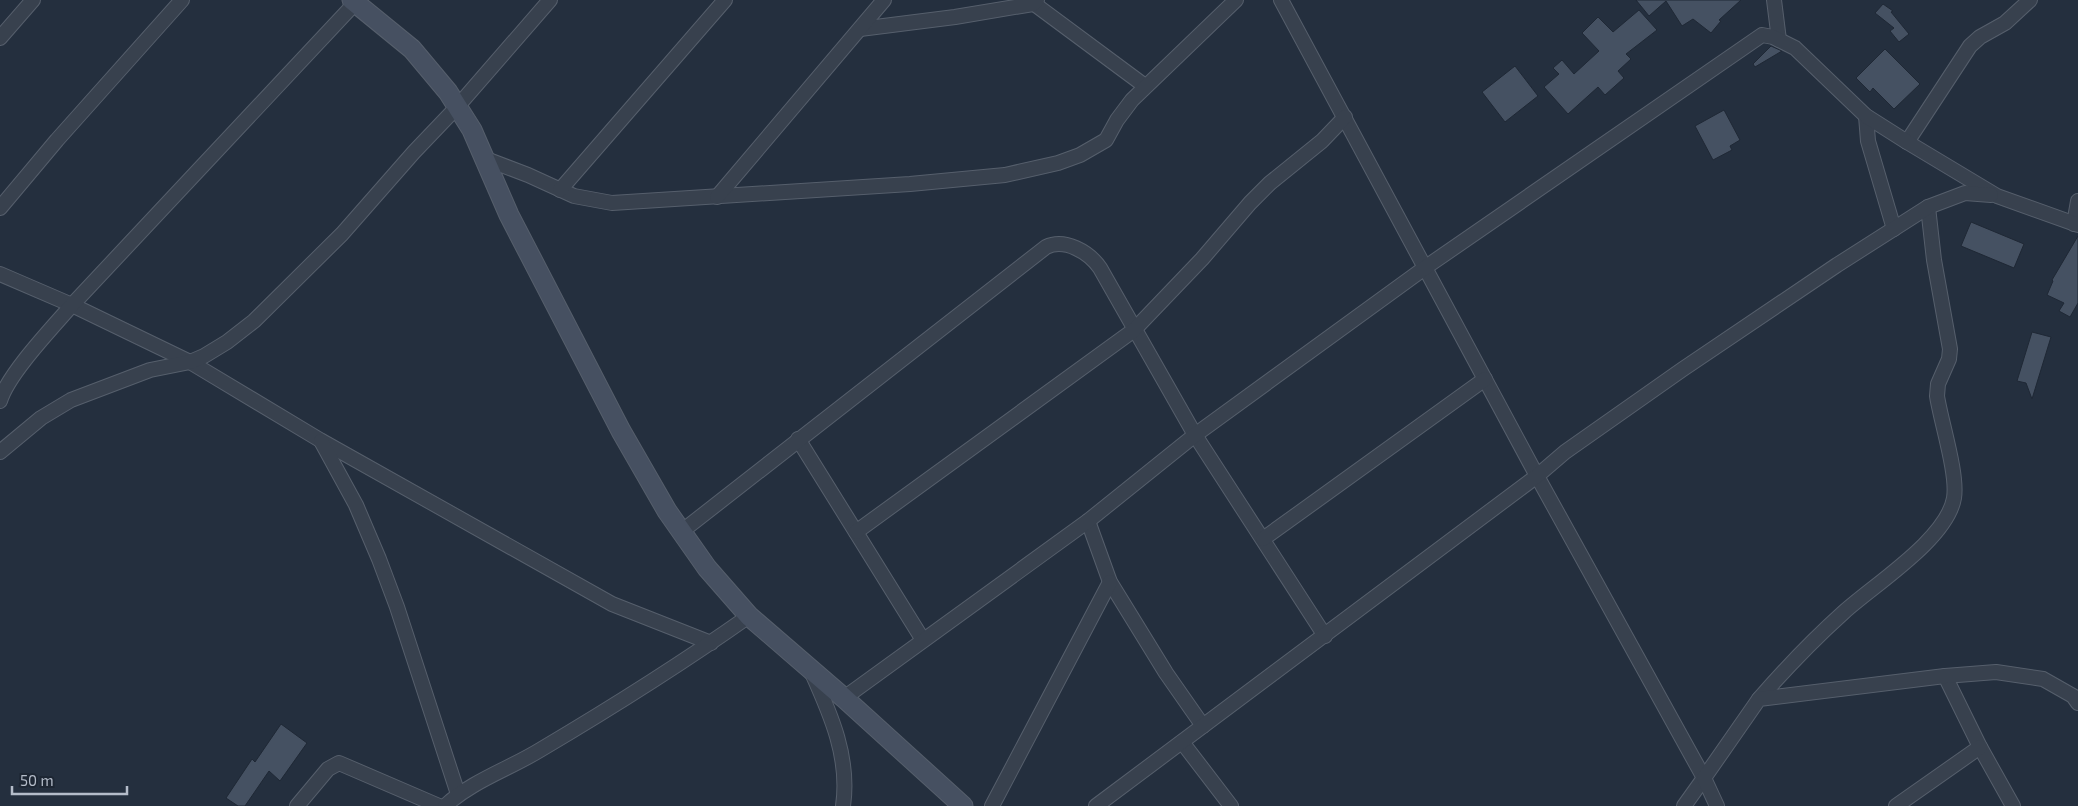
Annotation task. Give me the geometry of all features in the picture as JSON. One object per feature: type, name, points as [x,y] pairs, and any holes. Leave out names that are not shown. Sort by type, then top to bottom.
[{"type":"main road","points":[[355,1],[412,49],[437,77],[472,130],[519,234],[621,431],[662,504],[720,584],[749,616],[844,698],[962,806]]},
{"type":"street","points":[[0,38],[33,0]]},
{"type":"street","points":[[0,208],[57,140],[182,0]]},
{"type":"street","points":[[0,452],[41,418],[71,400],[150,370],[190,362],[228,342],[273,304],[342,234],[414,152],[457,107],[550,0]]},
{"type":"street","points":[[560,190],[725,0]]},
{"type":"street","points":[[717,197],[884,0]]},
{"type":"street","points":[[486,160],[586,199],[612,203],[929,182],[1005,175],[1058,164],[1080,155],[1106,140],[1122,113],[1145,86],[1236,0]]},
{"type":"street","points":[[1281,0],[1537,476],[1704,778],[1717,806]]},
{"type":"street","points":[[1774,0],[1779,40]]},
{"type":"street","points":[[1907,142],[1972,43],[2005,23],[2030,0]]},
{"type":"street","points":[[1,396],[38,344],[72,305],[355,1]]},
{"type":"street","points":[[860,29],[955,17],[1033,1],[1145,86]]},
{"type":"street","points":[[844,698],[1088,521],[1195,435],[1426,267],[1765,35],[1795,48],[1866,116],[1997,196],[2076,224],[2078,201]]},
{"type":"street","points":[[1866,116],[1868,141],[1894,229]]},
{"type":"street","points":[[856,532],[1134,330],[1202,259],[1257,196],[1322,141],[1345,118]]},
{"type":"street","points":[[1096,806],[1537,476],[1565,452],[1747,325],[1928,207],[1965,193],[1997,196]]},
{"type":"street","points":[[1684,806],[1759,699],[1806,648],[1845,611],[1934,535],[1954,498],[1952,473],[1937,396],[1938,384],[1949,359],[1950,349],[1934,260],[1928,207]]},
{"type":"street","points":[[681,532],[1053,244],[1066,244],[1093,258],[1100,268],[1195,435],[1325,636]]},
{"type":"street","points":[[0,274],[72,305],[190,362],[320,440],[612,604],[710,643]]},
{"type":"street","points":[[1263,539],[1485,379]]},
{"type":"street","points":[[320,440],[356,506],[379,559],[397,607],[458,794]]},
{"type":"street","points":[[798,440],[923,640]]},
{"type":"street","points":[[1088,521],[1110,582],[1166,673],[1203,726]]},
{"type":"street","points":[[992,806],[1110,582]]},
{"type":"street","points":[[445,806],[458,794],[526,758],[639,690],[749,616]]},
{"type":"street","points":[[810,669],[832,716],[837,734],[844,771],[843,806]]},
{"type":"street","points":[[1759,699],[1945,676],[1996,672],[2043,679],[2073,696],[2078,703]]},
{"type":"street","points":[[1945,676],[1980,747],[2013,806]]},
{"type":"street","points":[[1182,742],[1231,806]]},
{"type":"street","points":[[1896,806],[1980,747]]},
{"type":"street","points":[[297,806],[328,769],[339,763],[439,806]]},
{"type":"building","points":[[1636,0],[1741,0],[1719,20],[1721,21],[1711,33],[1693,19],[1682,26],[1666,1],[1649,16]]},
{"type":"building","points":[[1883,4],[1893,11],[1891,12],[1909,34],[1899,42],[1890,31],[1894,28],[1875,13]]},
{"type":"building","points":[[1639,10],[1657,30],[1626,54],[1631,59],[1618,71],[1624,78],[1605,95],[1598,87],[1568,114],[1544,87],[1559,74],[1553,68],[1562,60],[1574,74],[1599,51],[1582,33],[1598,17],[1613,32]]},
{"type":"building","points":[[1771,46],[1782,51],[1755,67],[1753,64]]},
{"type":"building","points":[[1885,49],[1920,84],[1894,109],[1873,88],[1870,92],[1856,78]]},
{"type":"building","points":[[1515,66],[1538,96],[1505,122],[1482,92]]},
{"type":"building","points":[[1724,110],[1740,140],[1730,146],[1732,150],[1713,160],[1695,126]]},
{"type":"building","points":[[1971,222],[2024,244],[2014,268],[1961,246]]},
{"type":"building","points":[[2078,236],[2078,303],[2070,317],[2059,311],[2064,303],[2047,295],[2052,280]]},
{"type":"building","points":[[2032,332],[2051,337],[2032,399],[2026,383],[2017,381]]},
{"type":"building","points":[[281,724],[307,743],[280,781],[269,771],[245,806],[238,806],[226,798],[252,759],[255,762]]}]
